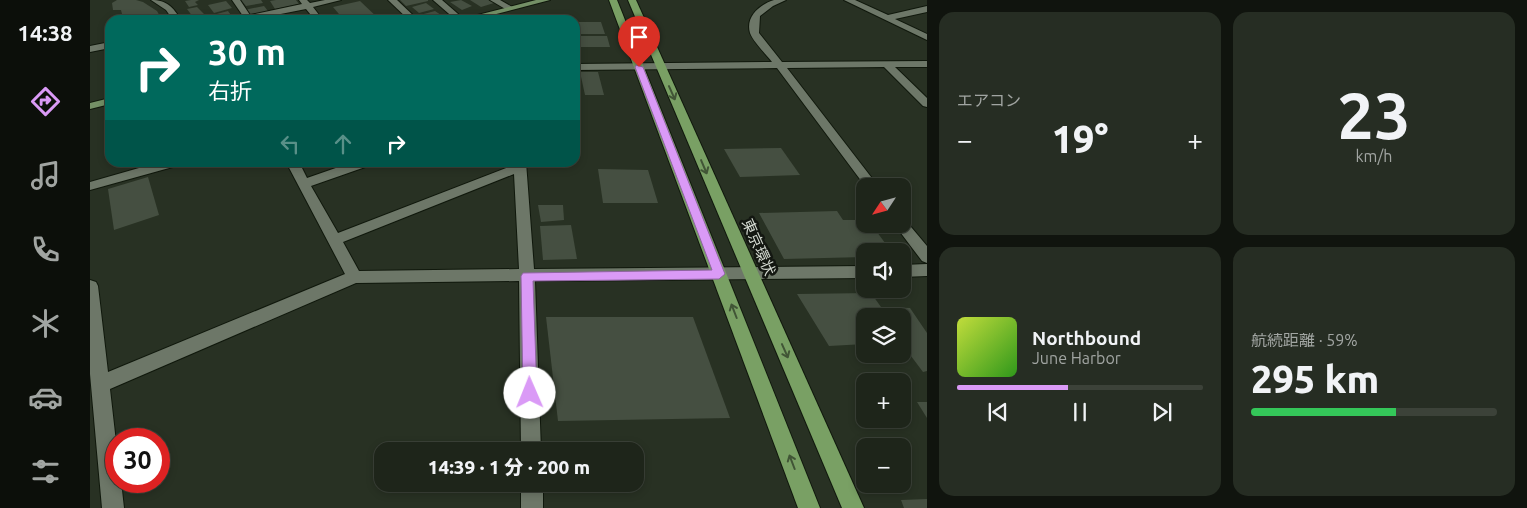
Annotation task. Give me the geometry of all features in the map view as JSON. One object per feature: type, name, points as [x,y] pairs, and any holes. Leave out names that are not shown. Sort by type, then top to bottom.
[{"type":"highway","points":[[613,0],[809,508]]},
{"type":"highway","name":"東京環状","points":[[632,0],[854,508]]},
{"type":"main road","points":[[482,15],[546,0]]},
{"type":"main road","points":[[90,106],[105,102]]},
{"type":"street","points":[[155,0],[169,8],[174,15]]},
{"type":"street","points":[[236,0],[246,15]]},
{"type":"street","points":[[260,15],[306,3],[337,0]]},
{"type":"street","points":[[392,0],[408,15]]},
{"type":"street","points":[[438,0],[456,15]]},
{"type":"street","points":[[494,0],[510,8]]},
{"type":"street","points":[[782,0],[761,10],[756,15],[754,24],[758,38],[866,178]]},
{"type":"street","points":[[848,0],[927,37]]},
{"type":"street","points":[[306,3],[315,15]]},
{"type":"street","points":[[887,18],[927,9]]},
{"type":"street","points":[[90,49],[105,46]]},
{"type":"street","points":[[886,64],[927,104]]},
{"type":"street","points":[[580,67],[927,64]]},
{"type":"street","points":[[90,186],[158,167]]},
{"type":"street","points":[[295,167],[354,277]]},
{"type":"street","points":[[304,184],[353,167]]},
{"type":"street","points":[[334,240],[515,167]]},
{"type":"street","points":[[520,167],[527,276],[531,442]]},
{"type":"street","points":[[908,233],[927,257]]},
{"type":"street","points":[[911,271],[927,270]]},
{"type":"street","points":[[100,384],[354,277],[856,272]]},
{"type":"street","points":[[90,286],[113,508]]},
{"type":"street","points":[[532,492],[532,508]]},
{"type":"building","points":[[117,0],[136,0],[157,11],[159,15],[125,15],[122,14],[121,10],[113,10],[112,3]]},
{"type":"building","points":[[199,0],[195,2],[198,5],[189,7],[185,1]]},
{"type":"building","points":[[241,0],[261,0],[263,3],[246,6]]},
{"type":"building","points":[[296,0],[299,4],[275,9],[270,1]]},
{"type":"building","points":[[400,0],[428,0],[428,1],[406,6]]},
{"type":"building","points":[[461,0],[472,6],[462,10],[450,2]]},
{"type":"building","points":[[470,0],[488,0],[494,3],[481,7]]},
{"type":"building","points":[[226,1],[232,8],[214,13],[208,5]]},
{"type":"building","points":[[360,1],[375,15],[340,15],[333,7]]},
{"type":"building","points":[[426,3],[434,9],[419,13],[412,7]]},
{"type":"building","points":[[264,6],[268,11],[248,15],[244,10]]},
{"type":"building","points":[[197,7],[204,14],[192,15],[187,9]]},
{"type":"building","points":[[228,11],[231,15],[213,15]]},
{"type":"building","points":[[435,11],[441,15],[420,15]]},
{"type":"building","points":[[580,22],[601,22],[605,34],[580,34]]},
{"type":"building","points":[[580,36],[607,36],[610,47],[580,47]]},
{"type":"building","points":[[580,72],[598,72],[604,95],[585,95]]},
{"type":"building","points":[[781,148],[800,175],[740,177],[724,149]]},
{"type":"building","points":[[598,169],[648,170],[658,203],[603,203]]},
{"type":"building","points":[[148,177],[159,215],[114,230],[108,189]]},
{"type":"building","points":[[538,205],[563,205],[564,220],[541,222]]},
{"type":"building","points":[[837,211],[843,220],[856,220],[856,233],[878,233],[885,243],[856,243],[856,257],[784,259],[759,213]]},
{"type":"building","points":[[571,225],[577,259],[543,260],[540,226]]},
{"type":"building","points":[[856,293],[856,298],[875,298],[881,307],[910,308],[856,308],[856,344],[829,346],[797,294]]},
{"type":"building","points":[[911,309],[927,333],[927,371],[923,372],[911,356]]},
{"type":"building","points":[[546,317],[693,317],[730,418],[558,421]]},
{"type":"building","points":[[917,402],[927,402],[927,418]]},
{"type":"building","points":[[927,499],[927,508],[904,508],[901,500]]},
{"type":"route","points":[[530,393],[527,276],[719,274],[639,67]]}]
